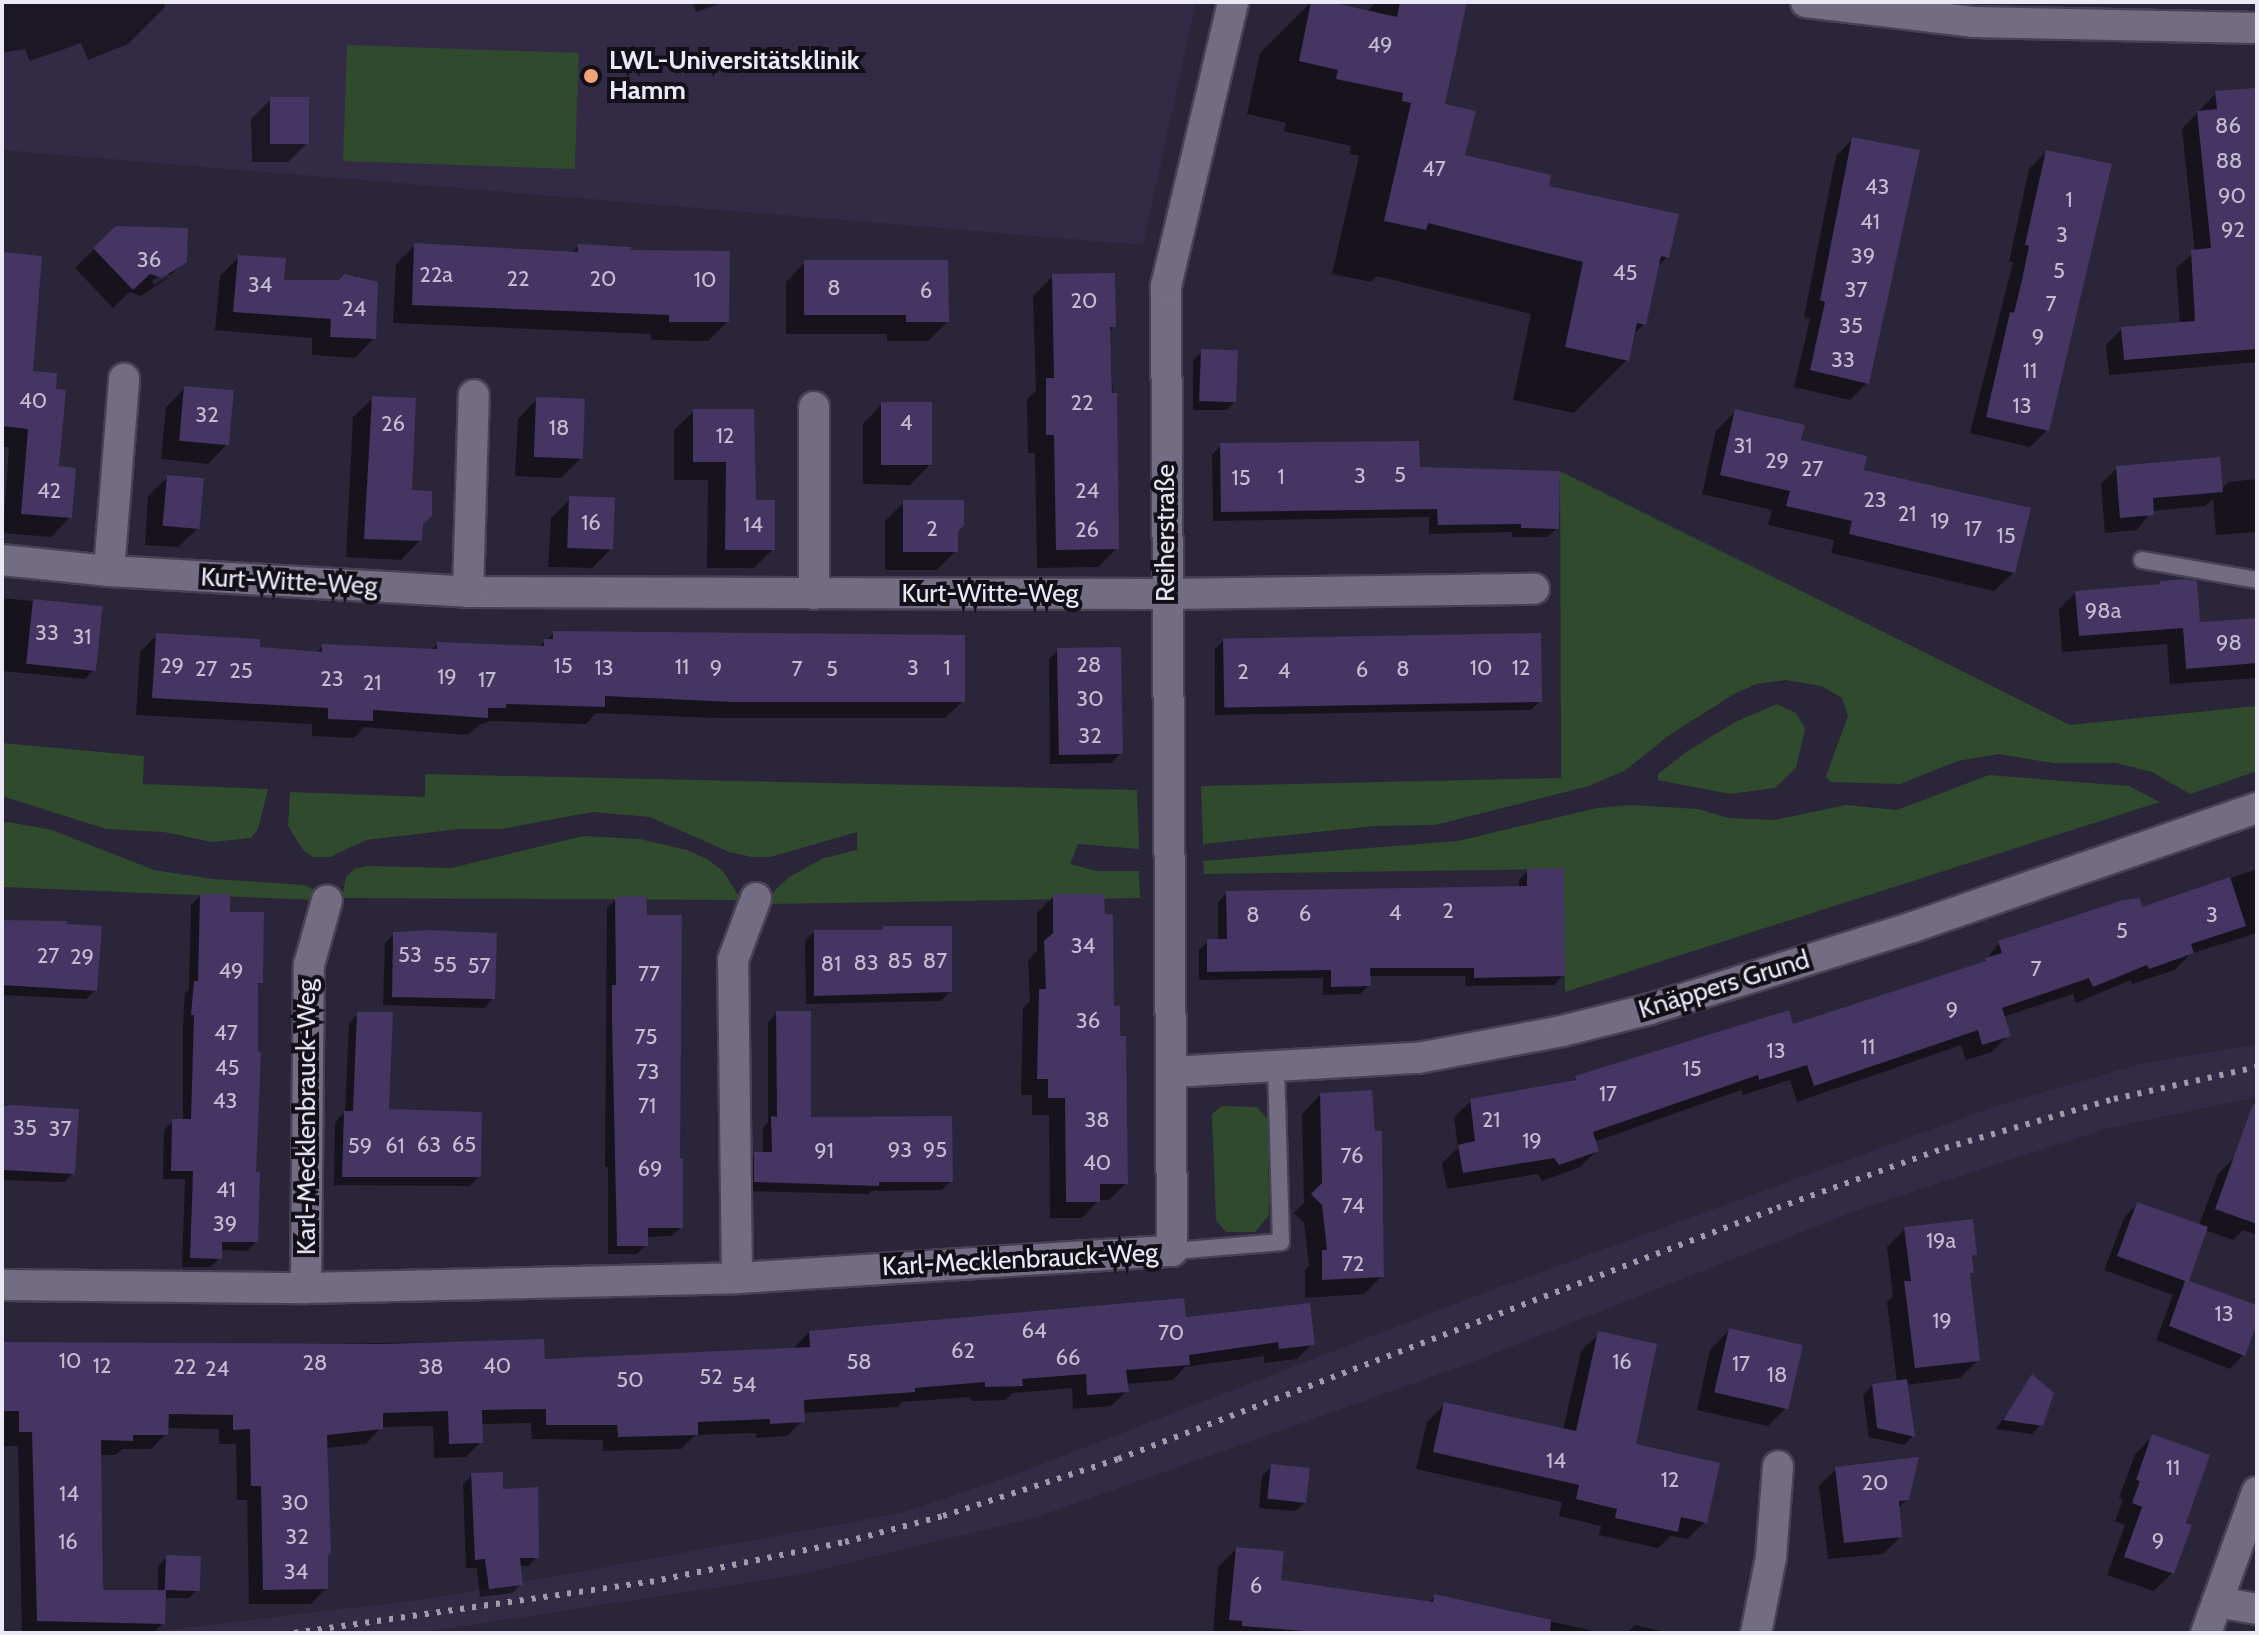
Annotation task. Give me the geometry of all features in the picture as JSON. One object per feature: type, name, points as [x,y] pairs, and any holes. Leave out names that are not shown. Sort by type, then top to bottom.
[{"type":"street","name":"Reiherstraße","points":[[1172,1072],[1166,286],[1233,2]]},
{"type":"street","points":[[1806,2],[1973,22],[2257,28]]},
{"type":"street","points":[[109,571],[124,379]]},
{"type":"street","points":[[468,592],[474,395]]},
{"type":"street","points":[[814,407],[814,594]]},
{"type":"street","name":"Kurt-Witte-Weg","points":[[2,560],[109,571],[468,592],[1166,594],[1534,589]]},
{"type":"street","name":"Knäppers Grund","points":[[1172,1072],[1418,1058],[1562,1031],[1650,1009],[1913,927],[2257,808]]},
{"type":"street","points":[[737,1278],[733,960],[756,898]]},
{"type":"street","name":"Karl-Mecklenbrauck-Weg","points":[[306,1288],[309,965],[327,900]]},
{"type":"street","name":"Karl-Mecklenbrauck-Weg","points":[[2,1285],[306,1288],[737,1278],[1172,1251],[1172,1072]]},
{"type":"street","points":[[1756,1633],[1771,1557],[1778,1466]]},
{"type":"street","points":[[2206,1633],[2257,1492]]},
{"type":"street","points":[[2217,1602],[2257,1609]]},
{"type":"lane","points":[[2142,560],[2257,580]]},
{"type":"lane","points":[[1172,1251],[1281,1242],[1276,1066]]},
{"type":"shaded area","name":"LWL-Universitätsklinik Hamm","points":[[2,2],[1196,2],[1143,245],[2,150]]},
{"type":"shaded area","points":[[2257,1044],[2257,1097],[2105,1129],[1862,1208],[1462,1366],[1037,1517],[799,1575],[417,1633],[142,1633],[435,1598],[902,1513],[1011,1476],[1473,1297],[1996,1106],[2144,1063]]},
{"type":"green space","points":[[347,45],[579,53],[575,169],[343,161]]},
{"type":"green space","points":[[1560,471],[2070,725],[2257,706],[2257,771],[2190,794],[2152,772],[2116,763],[2053,763],[1998,754],[1958,761],[1900,784],[1830,782],[1826,776],[1848,716],[1842,698],[1821,686],[1786,680],[1756,684],[1734,694],[1668,736],[1626,770],[1589,786],[1435,825],[1374,826],[1203,844],[1201,786],[1561,778]]},
{"type":"green space","points":[[1777,704],[1796,713],[1805,729],[1796,768],[1775,788],[1730,794],[1658,780],[1658,774],[1686,752],[1737,721]]},
{"type":"green space","points":[[2,743],[144,756],[143,784],[268,789],[258,829],[251,838],[212,842],[164,832],[106,829],[2,796]]},
{"type":"green space","points":[[425,774],[1137,790],[1139,849],[1078,844],[1070,864],[1097,871],[1139,871],[1140,898],[769,904],[775,890],[789,877],[824,858],[857,850],[857,832],[770,857],[752,857],[729,852],[650,817],[592,812],[502,829],[460,829],[366,840],[330,857],[313,857],[303,850],[288,826],[290,792],[425,797]]},
{"type":"green space","points":[[1989,775],[2129,786],[2160,802],[1565,992],[1562,869],[1204,874],[1203,861],[1458,841],[1597,808],[1631,805],[1698,809],[1728,818],[1774,820],[1846,805],[1897,810]]},
{"type":"green space","points":[[2,823],[52,830],[154,870],[212,879],[304,885],[316,891],[317,900],[2,887]]},
{"type":"green space","points":[[583,836],[640,839],[687,850],[723,871],[741,900],[342,898],[346,877],[354,869],[368,866],[451,868]]},
{"type":"green space","points":[[1222,1106],[1257,1107],[1268,1120],[1269,1215],[1255,1232],[1226,1232],[1216,1220],[1212,1114]]},
{"type":"building","points":[[1311,2],[1330,2],[1397,17],[1400,2],[1467,2],[1445,104],[1476,111],[1465,155],[1551,175],[1549,186],[1679,214],[1669,258],[1661,256],[1646,325],[1637,323],[1629,361],[1565,347],[1583,262],[1428,223],[1426,230],[1384,221],[1411,103],[1402,101],[1403,93],[1336,79],[1338,70],[1299,61]]},
{"type":"building","points":[[2256,88],[2257,349],[2124,360],[2121,327],[2195,321],[2191,250],[2211,248],[2197,111],[2217,109],[2215,91]]},
{"type":"building","points":[[270,97],[309,97],[309,144],[270,144]]},
{"type":"building","points":[[1852,137],[1920,150],[1869,384],[1810,370],[1825,302],[1820,300]]},
{"type":"building","points":[[2046,150],[2112,164],[2049,431],[1986,417],[2010,312],[2014,313],[2022,280],[2029,246],[2025,245]]},
{"type":"building","points":[[116,226],[188,228],[187,262],[162,278],[150,274],[133,290],[93,248]]},
{"type":"building","points":[[414,243],[578,252],[578,244],[631,247],[631,250],[730,251],[729,322],[669,322],[669,315],[412,305]]},
{"type":"building","points":[[2,252],[42,256],[33,371],[57,373],[56,389],[66,390],[59,466],[76,468],[72,518],[21,514],[28,429],[2,426]]},
{"type":"building","points":[[238,255],[286,258],[284,280],[339,280],[345,274],[378,282],[376,339],[330,337],[331,319],[233,312]]},
{"type":"building","points":[[804,260],[948,260],[949,322],[906,322],[906,315],[804,315]]},
{"type":"building","points":[[1115,273],[1116,327],[1110,327],[1112,393],[1117,393],[1119,549],[1056,550],[1054,435],[1046,435],[1046,378],[1054,378],[1052,274]]},
{"type":"building","points":[[1201,349],[1238,350],[1236,402],[1199,401]]},
{"type":"building","points":[[184,386],[234,390],[229,445],[179,441]]},
{"type":"building","points":[[372,396],[416,398],[412,490],[432,491],[432,516],[423,524],[422,541],[364,539]]},
{"type":"building","points":[[536,397],[585,399],[583,459],[534,457]]},
{"type":"building","points":[[881,402],[932,402],[932,465],[881,465]]},
{"type":"building","points":[[693,409],[754,409],[756,500],[775,500],[775,550],[725,550],[726,462],[693,462]]},
{"type":"building","points":[[1735,409],[1805,425],[1801,440],[1867,456],[1864,470],[2031,508],[2015,573],[1849,534],[1852,521],[1786,506],[1790,491],[1720,475]]},
{"type":"building","points":[[1419,441],[1420,467],[1560,471],[1559,529],[1521,528],[1521,524],[1438,525],[1437,509],[1221,512],[1220,443]]},
{"type":"building","points":[[2220,457],[2223,492],[2153,498],[2154,515],[2120,518],[2116,466]]},
{"type":"building","points":[[167,475],[204,478],[199,529],[163,526]]},
{"type":"building","points":[[569,496],[615,498],[613,550],[567,548]]},
{"type":"building","points":[[903,500],[964,500],[964,525],[958,532],[958,552],[903,552]]},
{"type":"building","points":[[2185,579],[2197,581],[2200,622],[2257,618],[2257,663],[2186,669],[2183,628],[2079,636],[2075,591]]},
{"type":"building","points":[[33,599],[103,606],[96,671],[26,664]]},
{"type":"building","points":[[553,631],[965,635],[965,702],[733,702],[605,696],[605,707],[506,704],[506,708],[488,708],[488,718],[373,710],[373,721],[328,719],[328,708],[152,698],[156,633],[260,639],[260,647],[322,652],[322,644],[437,649],[437,642],[544,646],[544,639],[553,639]]},
{"type":"building","points":[[1541,633],[1542,702],[1224,708],[1223,639]]},
{"type":"building","points":[[1121,647],[1123,754],[1059,755],[1057,648]]},
{"type":"building","points":[[1564,868],[1565,976],[1474,978],[1474,968],[1370,968],[1371,986],[1331,987],[1331,970],[1207,972],[1207,939],[1227,939],[1226,891],[1527,886],[1527,869]]},
{"type":"building","points":[[2230,877],[2246,926],[2191,944],[2194,953],[2149,969],[2147,965],[2093,987],[2089,978],[2002,1008],[2011,1036],[1982,1045],[1978,1030],[1814,1086],[1807,1065],[1759,1080],[1758,1075],[1593,1132],[1599,1151],[1559,1165],[1554,1158],[1463,1173],[1458,1145],[1475,1141],[1470,1099],[1576,1080],[1575,1076],[1789,1010],[1793,1024],[1986,961],[1985,958],[2002,953],[1998,941],[2123,900],[2140,898],[2142,907]]},
{"type":"building","points":[[200,894],[230,894],[230,912],[264,912],[263,983],[258,983],[258,1051],[261,1052],[256,1172],[260,1172],[258,1242],[222,1242],[222,1259],[190,1258],[193,1171],[171,1171],[172,1119],[191,1119],[194,1015],[191,1015],[194,981],[198,981]]},
{"type":"building","points":[[1053,894],[1104,894],[1105,914],[1113,914],[1114,1006],[1120,1006],[1120,1036],[1126,1036],[1128,1184],[1100,1184],[1100,1202],[1066,1202],[1065,1098],[1048,1098],[1048,1079],[1037,1079],[1039,989],[1046,989],[1044,941],[1053,933]]},
{"type":"building","points":[[646,896],[647,915],[682,915],[680,1158],[683,1158],[683,1228],[648,1228],[648,1246],[617,1246],[612,1020],[612,985],[616,985],[615,897]]},
{"type":"building","points":[[2,920],[67,921],[67,924],[102,926],[97,991],[2,985]]},
{"type":"building","points":[[883,926],[952,926],[952,992],[814,996],[814,930],[883,930]]},
{"type":"building","points":[[393,932],[497,933],[495,999],[392,997]]},
{"type":"building","points":[[776,1011],[811,1011],[811,1117],[952,1116],[953,1182],[879,1182],[879,1186],[754,1182],[754,1152],[772,1152],[771,1116],[777,1117]]},
{"type":"building","points":[[357,1012],[393,1012],[389,1109],[482,1112],[481,1177],[342,1177],[344,1111],[353,1111]]},
{"type":"building","points":[[1372,1090],[1375,1131],[1382,1131],[1384,1277],[1322,1280],[1322,1250],[1327,1250],[1322,1205],[1311,1194],[1322,1183],[1320,1093]]},
{"type":"building","points":[[2253,1104],[2257,1105],[2257,1224],[2215,1209]]},
{"type":"building","points":[[2,1107],[79,1109],[75,1174],[2,1170]]},
{"type":"building","points":[[2137,1202],[2208,1227],[2189,1281],[2257,1305],[2257,1323],[2245,1356],[2169,1326],[2185,1281],[2117,1256]]},
{"type":"building","points":[[1973,1219],[1977,1255],[1972,1256],[1974,1273],[1970,1273],[1980,1361],[1915,1368],[1904,1281],[1911,1281],[1904,1227]]},
{"type":"building","points":[[1184,1298],[1186,1317],[1310,1303],[1315,1345],[1279,1349],[1278,1342],[1189,1355],[1190,1365],[1126,1370],[1129,1392],[1087,1395],[1086,1374],[1022,1379],[1023,1386],[985,1387],[985,1382],[915,1388],[915,1392],[804,1400],[805,1422],[770,1424],[770,1419],[698,1422],[698,1435],[618,1437],[617,1425],[546,1425],[546,1409],[482,1410],[483,1443],[449,1444],[448,1411],[383,1413],[383,1429],[327,1435],[331,1554],[328,1555],[328,1589],[263,1590],[261,1486],[251,1486],[250,1429],[233,1430],[233,1415],[169,1414],[168,1435],[133,1435],[133,1441],[101,1440],[103,1590],[166,1590],[165,1624],[37,1621],[32,1432],[19,1432],[19,1411],[2,1411],[2,1342],[383,1344],[544,1339],[545,1359],[810,1347],[809,1331]]},
{"type":"building","points":[[1729,1328],[1803,1345],[1788,1409],[1714,1392]]},
{"type":"building","points":[[1598,1331],[1657,1344],[1636,1444],[1720,1463],[1707,1523],[1681,1517],[1678,1532],[1615,1518],[1617,1509],[1576,1499],[1579,1485],[1433,1452],[1444,1402],[1576,1431]]},
{"type":"building","points":[[2032,1374],[2054,1393],[2043,1426],[2003,1420]]},
{"type":"building","points":[[1907,1379],[1915,1437],[1877,1428],[1872,1384]]},
{"type":"building","points":[[2152,1434],[2210,1455],[2186,1523],[2192,1525],[2174,1574],[2124,1557],[2142,1507],[2132,1503],[2140,1481],[2136,1480]]},
{"type":"building","points":[[1919,1457],[1909,1500],[1899,1501],[1902,1537],[1844,1543],[1835,1467]]},
{"type":"building","points":[[1271,1464],[1310,1468],[1306,1503],[1267,1499]]},
{"type":"building","points":[[503,1472],[503,1489],[538,1487],[539,1558],[520,1558],[523,1585],[489,1589],[485,1559],[475,1560],[471,1473]]},
{"type":"building","points":[[1236,1547],[1284,1551],[1281,1580],[1433,1602],[1434,1594],[1551,1620],[1550,1633],[1330,1633],[1242,1626],[1242,1621],[1229,1620]]},
{"type":"building","points":[[166,1555],[201,1556],[200,1591],[165,1590]]},
{"type":"railway","points":[[294,1633],[650,1582],[845,1542],[943,1516],[1118,1459],[1777,1208],[1945,1148],[2114,1099],[2257,1067]]},
{"type":"place","name":"LWL-Universitätsklinik Hamm","points":[[591,76]]}]
